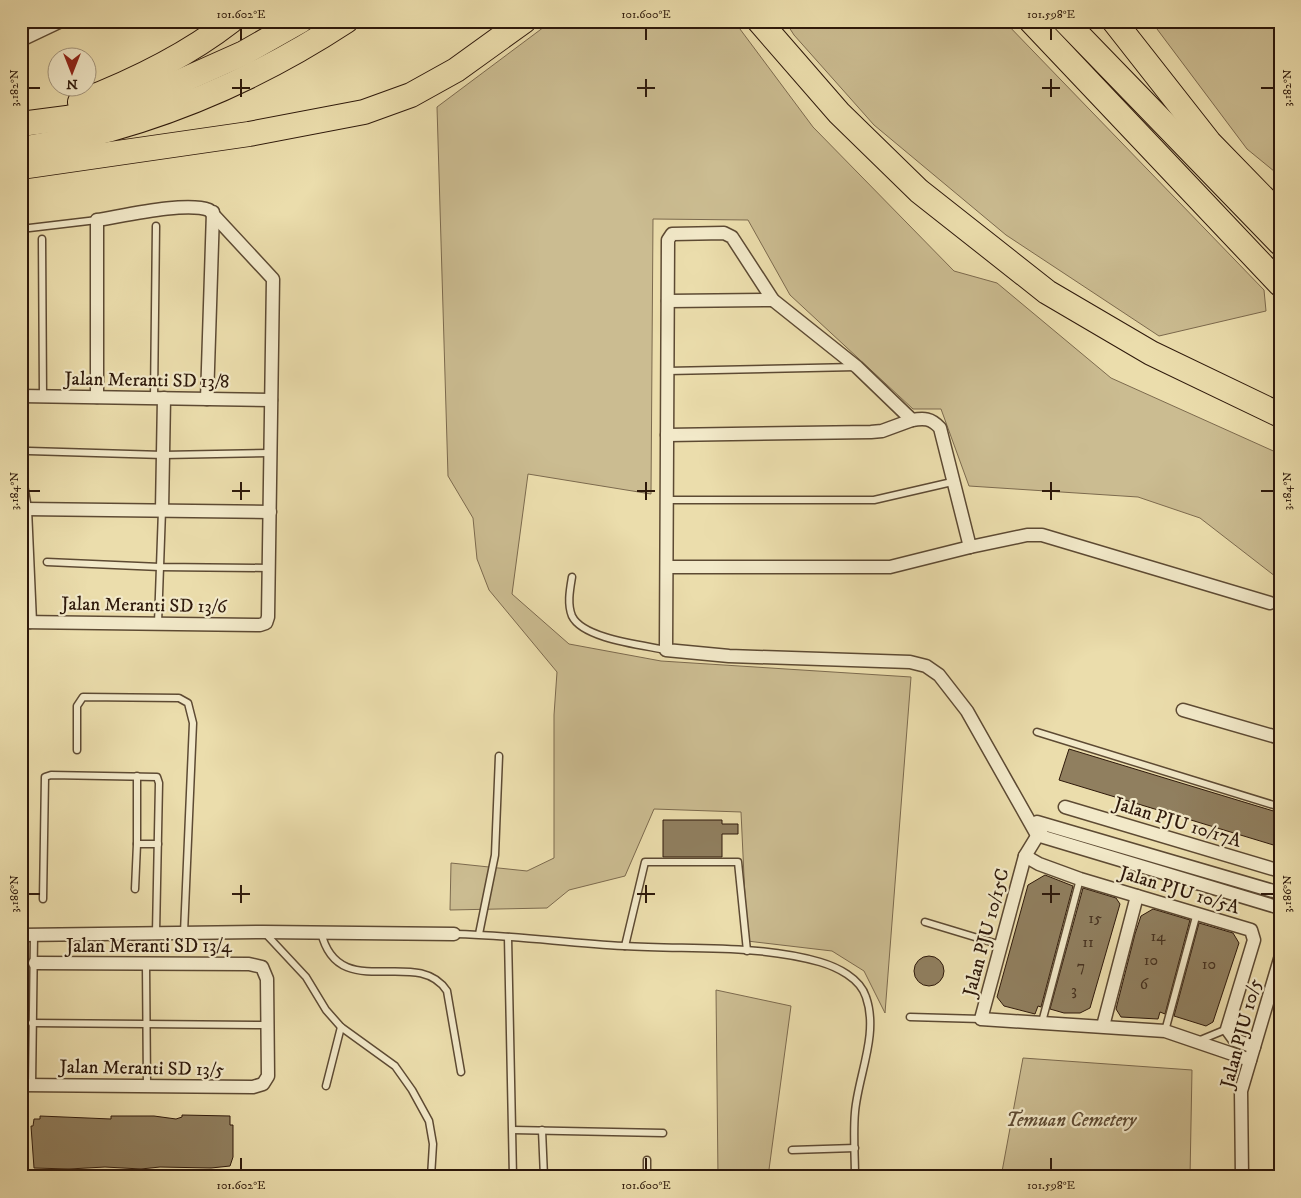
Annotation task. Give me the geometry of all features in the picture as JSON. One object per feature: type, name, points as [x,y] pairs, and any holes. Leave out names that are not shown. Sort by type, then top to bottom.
[{"type":"highway","points":[[21,123],[110,90],[168,61],[231,21]]},
{"type":"highway","points":[[21,123],[67,118],[141,99],[244,52],[300,21]]},
{"type":"highway","points":[[21,149],[101,133],[154,117],[258,73],[310,45],[346,21]]},
{"type":"highway","points":[[21,167],[249,134],[364,112],[411,95],[456,70],[524,21]]},
{"type":"highway","points":[[759,21],[839,112],[919,190],[1047,292],[1151,353],[1280,415]]},
{"type":"highway","points":[[1031,21],[1280,284]]},
{"type":"highway","points":[[1065,21],[1280,243]]},
{"type":"highway","points":[[1114,21],[1209,142],[1280,215]]},
{"type":"street","points":[[21,40],[60,21]]},
{"type":"street","points":[[96,397],[96,220],[195,207],[213,212],[273,279],[269,568]]},
{"type":"street","points":[[207,399],[213,212]]},
{"type":"street","points":[[912,420],[857,367],[773,300],[732,237],[724,233],[672,234],[668,240],[666,650],[729,656],[910,662],[926,666],[939,674],[967,711],[1028,817],[1041,830],[1280,908]]},
{"type":"street","points":[[668,301],[773,300]]},
{"type":"street","name":"Jalan Meranti SD 13/8","points":[[21,396],[271,400]]},
{"type":"street","points":[[159,398],[163,455],[162,510]]},
{"type":"street","points":[[667,435],[871,432],[882,431],[912,420],[924,418],[934,421],[940,428],[952,482],[970,547]]},
{"type":"street","points":[[21,485],[26,509],[26,622]]},
{"type":"street","points":[[26,509],[270,512]]},
{"type":"street","points":[[667,567],[890,567],[970,547],[1027,535],[1042,535],[1270,604]]},
{"type":"street","name":"Jalan Meranti SD 13/6","points":[[26,622],[260,625],[266,623],[269,568]]},
{"type":"street","points":[[1183,710],[1280,738]]},
{"type":"street","name":"Jalan PJU 10/17A","points":[[1065,807],[1280,871]]},
{"type":"street","points":[[1041,830],[1280,892]]},
{"type":"street","name":"Jalan PJU 10/15C","points":[[980,1019],[1025,856],[1041,830]]},
{"type":"street","name":"Jalan PJU 10/5A","points":[[1025,856],[1039,864],[1080,879],[1248,928],[1254,936],[1226,1029]]},
{"type":"street","points":[[1103,1026],[1137,896]]},
{"type":"street","points":[[28,934],[264,932],[454,934]]},
{"type":"street","name":"Jalan PJU 10/5","points":[[1242,1177],[1241,1090],[1280,959]]},
{"type":"street","name":"Jalan Meranti SD 13/4","points":[[35,963],[249,964],[262,967],[267,979],[267,1025]]},
{"type":"street","points":[[980,1019],[1103,1026],[1165,1032],[1250,1060]]},
{"type":"street","name":"Jalan Meranti SD 13/5","points":[[26,1085],[253,1087],[262,1084],[268,1076],[267,1025]]},
{"type":"street","points":[[1226,1029],[1235,1040],[1254,1047]]},
{"type":"lane","points":[[21,229],[96,220]]},
{"type":"lane","points":[[156,226],[159,398]]},
{"type":"lane","points":[[42,239],[44,396]]},
{"type":"lane","points":[[668,371],[857,367]]},
{"type":"lane","points":[[29,451],[163,455],[270,453]]},
{"type":"lane","points":[[667,500],[874,500],[952,482]]},
{"type":"lane","points":[[158,623],[162,510]]},
{"type":"lane","points":[[47,562],[160,567],[269,568]]},
{"type":"lane","points":[[572,577],[569,606],[572,617],[577,623],[591,632],[622,642],[666,650]]},
{"type":"lane","points":[[78,750],[77,706],[83,697],[179,698],[188,703],[193,723],[184,933]]},
{"type":"lane","points":[[1037,732],[1280,807]]},
{"type":"lane","points":[[479,934],[495,856],[500,756]]},
{"type":"lane","points":[[43,899],[43,784],[45,778],[51,775],[157,778],[159,782],[156,933]]},
{"type":"lane","points":[[135,889],[137,776]]},
{"type":"lane","points":[[137,844],[158,844]]},
{"type":"lane","points":[[625,946],[645,862],[738,862],[748,951]]},
{"type":"lane","points":[[1042,1022],[1080,879]]},
{"type":"lane","points":[[1165,1032],[1197,913]]},
{"type":"lane","points":[[925,922],[1001,945]]},
{"type":"lane","points":[[264,932],[306,977],[326,1010],[341,1027],[394,1066],[412,1090],[429,1121],[433,1144],[431,1177]]},
{"type":"lane","points":[[321,932],[324,945],[334,961],[340,966],[353,970],[432,976],[442,983],[447,991],[461,1072]]},
{"type":"lane","points":[[26,1085],[35,963],[28,934]]},
{"type":"lane","points":[[454,934],[479,934],[625,946],[748,951],[819,961],[839,969],[857,982],[866,996],[869,1015],[868,1040],[855,1112],[855,1177]]},
{"type":"lane","points":[[508,937],[513,1177]]},
{"type":"lane","points":[[146,965],[146,1086]]},
{"type":"lane","points":[[910,1017],[980,1019]]},
{"type":"lane","points":[[32,1023],[267,1025]]},
{"type":"lane","points":[[326,1086],[341,1027]]},
{"type":"lane","points":[[1196,1042],[1226,1029]]},
{"type":"lane","points":[[513,1130],[663,1133]]},
{"type":"lane","points":[[542,1130],[544,1177]]},
{"type":"lane","points":[[792,1150],[855,1148]]},
{"type":"lane","points":[[647,1160],[647,1177]]},
{"type":"green space","points":[[552,21],[734,21],[813,127],[954,271],[997,283],[1111,378],[1280,454],[1280,580],[1200,518],[1138,497],[969,486],[941,409],[913,409],[790,295],[748,220],[653,219],[651,494],[528,474],[512,594],[569,644],[661,661],[911,677],[885,1013],[864,971],[832,951],[747,941],[741,812],[654,809],[625,876],[569,890],[547,908],[450,910],[451,863],[527,871],[554,858],[554,715],[557,672],[489,590],[477,559],[473,518],[448,476],[437,107]]},
{"type":"green space","points":[[785,21],[1004,21],[1264,290],[1266,311],[1159,336],[1006,235],[874,125],[794,35]]},
{"type":"green space","points":[[1151,21],[1280,21],[1280,176],[1247,149]]},
{"type":"green space","points":[[716,990],[791,1006],[768,1177],[718,1177]]},
{"type":"green space","name":"Temuan Cemetery","points":[[1023,1058],[1192,1070],[1190,1177],[1001,1177]]},
{"type":"building","points":[[1069,749],[1280,813],[1280,847],[1059,780]]},
{"type":"building","points":[[663,820],[722,820],[722,824],[738,824],[738,834],[722,834],[722,857],[663,857]]},
{"type":"building","points":[[1045,875],[1073,886],[1041,1007],[1038,1006],[1035,1014],[1004,1006],[997,997],[1028,885]]},
{"type":"building","points":[[1083,888],[1116,898],[1120,904],[1090,1008],[1080,1013],[1064,1013],[1050,1009]]},
{"type":"building","points":[[1153,909],[1190,920],[1165,1014],[1160,1012],[1158,1019],[1121,1017],[1116,1009],[1135,934],[1141,916]]},
{"type":"building","points":[[1199,923],[1233,933],[1239,943],[1213,1022],[1206,1026],[1174,1016]]},
{"type":"building","points":[[929,956],[940,960],[944,971],[940,982],[929,986],[918,982],[914,971],[918,960]]},
{"type":"building","points":[[182,1115],[230,1116],[230,1125],[233,1125],[233,1157],[230,1166],[141,1169],[105,1167],[34,1168],[31,1126],[33,1126],[34,1119],[40,1119],[40,1116],[111,1119],[111,1116],[154,1116],[176,1119],[182,1117]]}]
